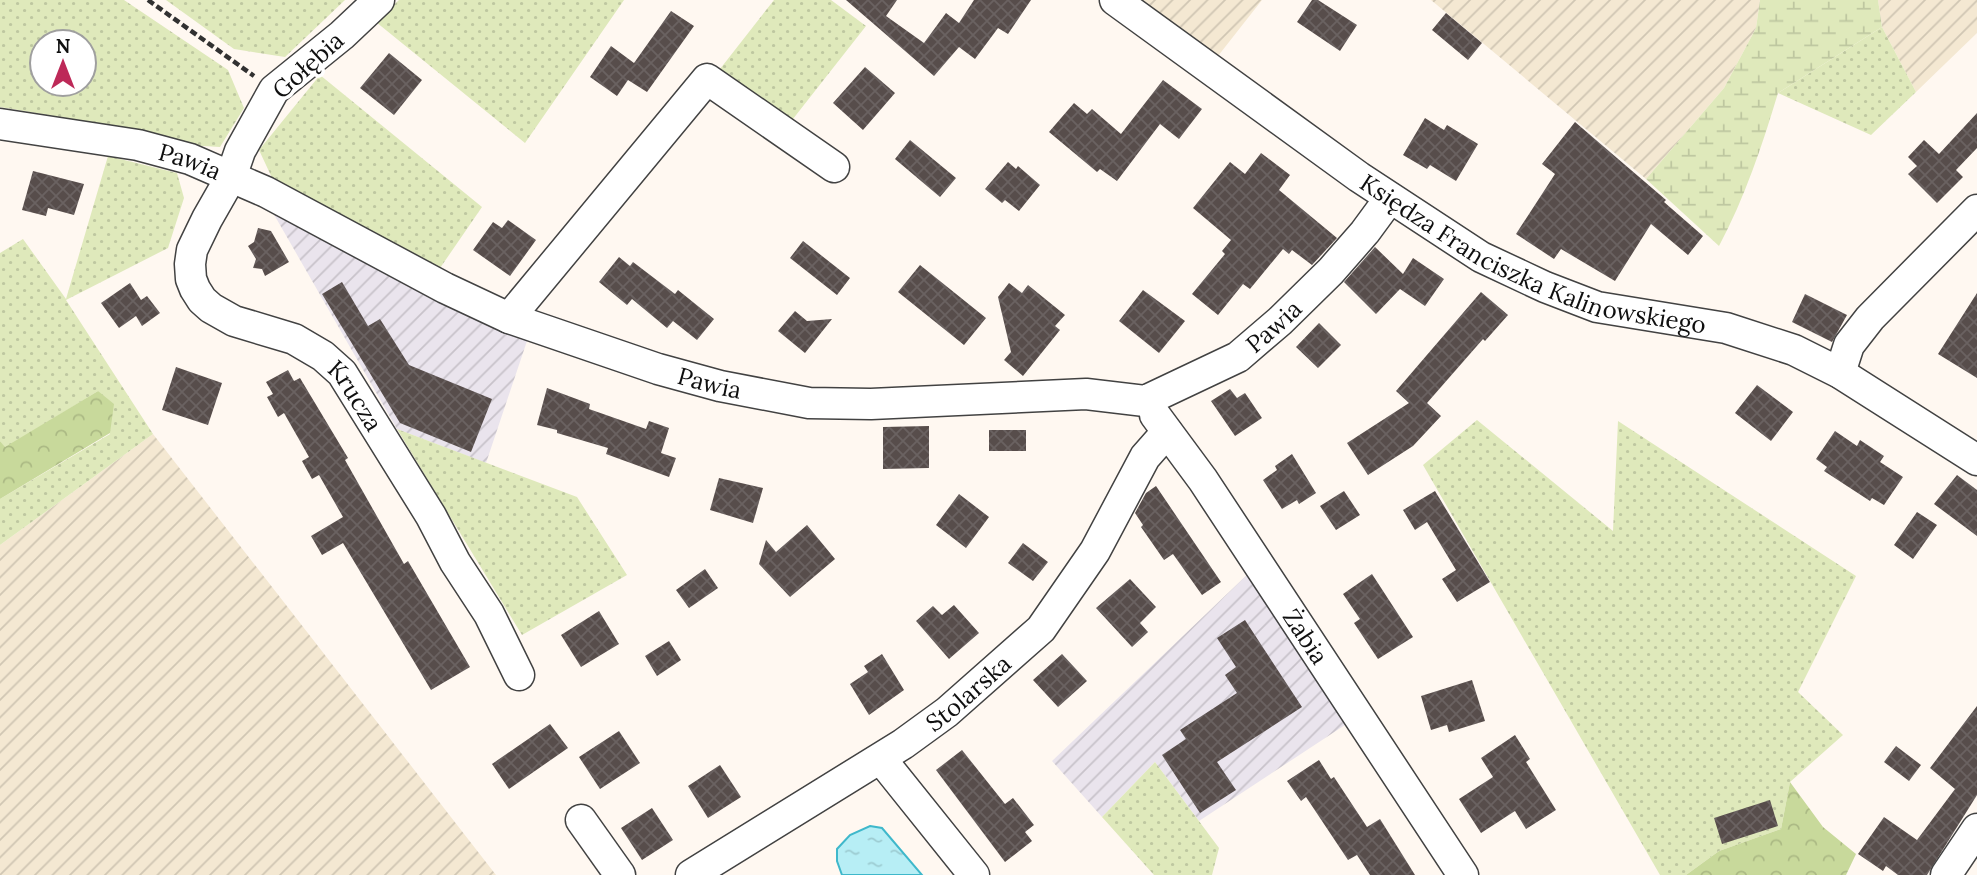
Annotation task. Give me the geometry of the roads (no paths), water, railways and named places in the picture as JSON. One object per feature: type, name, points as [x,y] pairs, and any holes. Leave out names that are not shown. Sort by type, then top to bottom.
[{"type":"street","name":"Gołębia","points":[[231,177],[240,150],[274,90],[342,36],[379,0]]},
{"type":"street","name":"Księdza Franciszka Kalinowskiego","points":[[1115,0],[1390,198],[1481,257],[1545,287],[1597,307],[1726,328],[1794,350],[1840,373],[1977,460]]},
{"type":"street","points":[[509,318],[707,79],[834,167]]},
{"type":"street","name":"Pawia","points":[[0,124],[138,145],[190,159],[266,192],[445,288],[509,318],[658,369],[720,386],[809,403],[871,404],[1074,394],[1145,401],[1238,357],[1331,271],[1390,198]]},
{"type":"street","name":"Krucza","points":[[231,177],[192,250],[191,279],[202,300],[221,315],[234,321],[294,339],[331,362],[342,373],[431,516],[454,562],[489,614],[519,675]]},
{"type":"street","points":[[1840,373],[1849,345],[1870,318],[1977,210]]},
{"type":"street","name":"Żabia","points":[[1145,401],[1203,480],[1463,875]]},
{"type":"street","name":"Stolarska","points":[[691,875],[881,759],[947,712],[1041,629],[1095,551],[1145,457],[1167,432]]},
{"type":"street","points":[[881,759],[974,875]]},
{"type":"street","points":[[581,820],[620,875]]},
{"type":"street","points":[[1946,875],[1977,829]]},
{"type":"water","points":[[870,826],[882,828],[922,875],[842,875],[837,861],[837,849],[850,835]]}]
